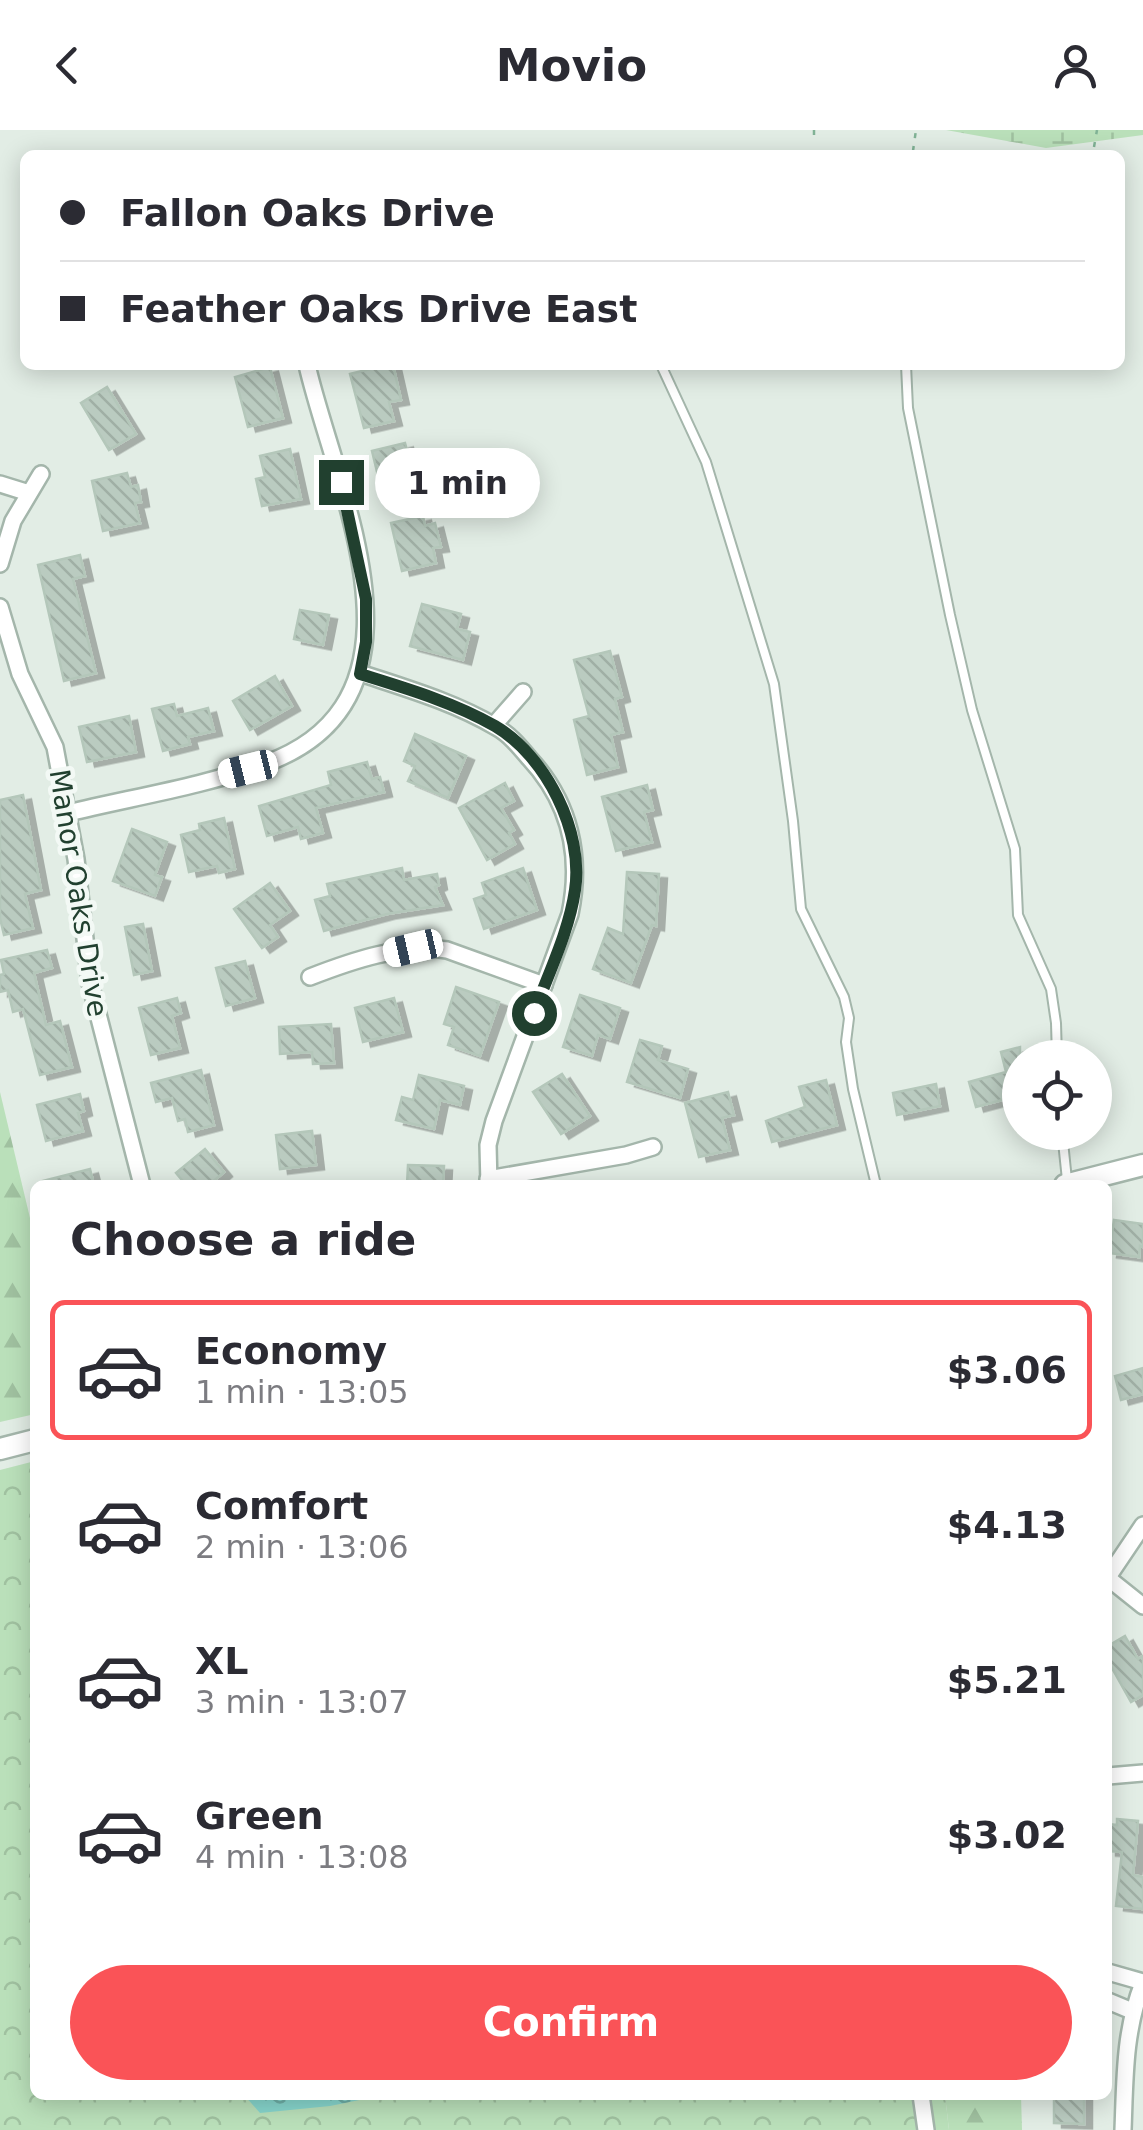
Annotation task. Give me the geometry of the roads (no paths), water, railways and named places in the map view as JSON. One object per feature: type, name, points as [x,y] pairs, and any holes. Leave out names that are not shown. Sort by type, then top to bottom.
[{"type":"street","points":[[68,813],[270,762],[320,730],[360,674],[366,642],[366,599],[333,450],[309,370]]},
{"type":"street","points":[[0,564],[13,521],[41,474]]},
{"type":"street","points":[[0,484],[29,493]]},
{"type":"street","name":"Manor Oaks Drive","points":[[0,607],[20,674],[55,747],[68,813],[90,984],[141,1180]]},
{"type":"street","points":[[360,674],[424,694],[508,734],[546,776],[570,828],[576,887],[570,914],[494,1121],[488,1145],[488,1180]]},
{"type":"street","points":[[494,725],[523,692]]},
{"type":"street","points":[[310,978],[336,967],[413,948],[433,948],[544,984]]},
{"type":"street","points":[[498,1180],[653,1147]]},
{"type":"street","points":[[1085,1180],[1143,1165]]},
{"type":"street","points":[[0,1448],[30,1441]]},
{"type":"street","points":[[1112,1571],[1143,1525]]},
{"type":"street","points":[[1112,1580],[1143,1606]]},
{"type":"street","points":[[1112,1776],[1143,1773]]},
{"type":"street","points":[[1112,1973],[1143,1983],[1132,2011],[1127,2041],[1123,2130]]},
{"type":"street","points":[[1112,2003],[1132,2011]]},
{"type":"street","points":[[922,2100],[926,2130]]},
{"type":"lane","points":[[663,370],[706,462],[774,684],[801,909],[844,997],[853,1089],[875,1180]]},
{"type":"lane","points":[[906,370],[908,408],[950,615],[972,710],[1015,849],[1018,914],[1051,989],[1056,1040]]},
{"type":"lane","points":[[1063,1150],[1066,1180]]},
{"type":"water","points":[[248,2100],[359,2100],[330,2106],[260,2113]]}]
